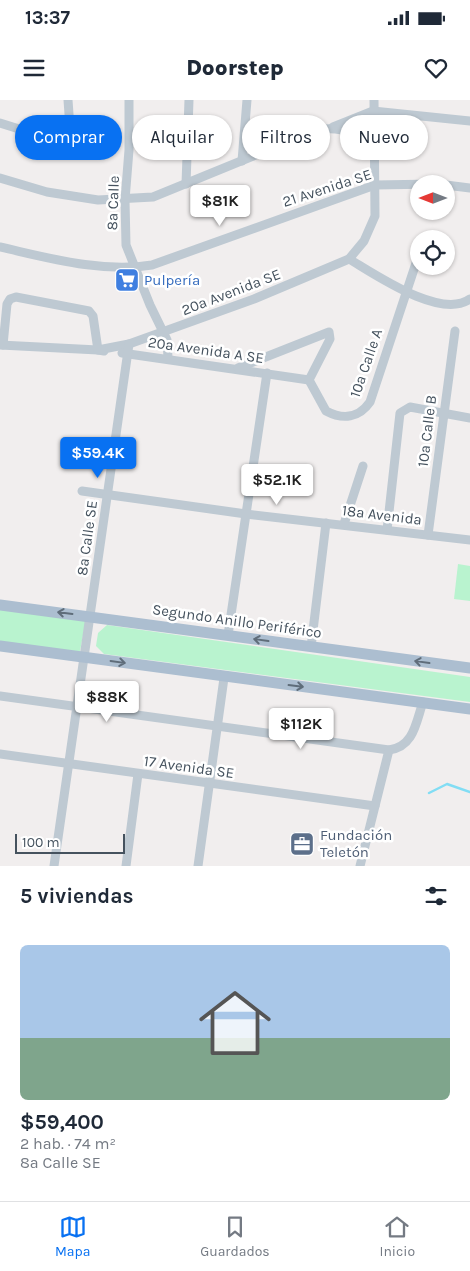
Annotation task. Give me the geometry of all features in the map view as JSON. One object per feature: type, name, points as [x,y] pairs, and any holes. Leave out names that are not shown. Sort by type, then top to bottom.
[{"type":"main road","name":"Segundo Anillo Periférico","points":[[0,605],[470,668]]},
{"type":"main road","points":[[0,646],[224,678],[470,709]]},
{"type":"street","points":[[0,123],[48,138],[65,136],[70,128],[71,117],[68,100]]},
{"type":"street","name":"8a Calle","points":[[129,100],[129,150],[125,200],[126,245],[150,305],[167,340],[168,358]]},
{"type":"street","points":[[186,184],[189,100]]},
{"type":"street","points":[[242,161],[247,100]]},
{"type":"street","points":[[373,115],[374,100]]},
{"type":"street","points":[[0,178],[47,192],[98,200],[153,197],[317,130],[333,127],[373,111],[470,121]]},
{"type":"street","points":[[333,127],[340,129]]},
{"type":"street","points":[[374,160],[375,216],[371,228],[349,259],[406,292],[449,306],[460,305],[470,299]]},
{"type":"street","name":"21 Avenida SE","points":[[0,247],[64,261],[100,266],[136,267],[152,265],[375,185],[410,184]]},
{"type":"street","points":[[455,186],[470,188]]},
{"type":"street","name":"20a Avenida SE","points":[[2,345],[98,350],[128,349],[163,333],[349,259]]},
{"type":"street","name":"10a Calle A","points":[[309,380],[326,411],[345,417],[365,409],[370,402],[412,275]]},
{"type":"street","points":[[2,345],[7,304],[10,299],[16,298],[89,311],[93,316],[98,350]]},
{"type":"street","name":"10a Calle B","points":[[428,535],[455,331]]},
{"type":"street","points":[[236,369],[324,333],[330,333],[330,339],[309,380]]},
{"type":"street","name":"20a Avenida A SE","points":[[128,349],[168,358],[309,380]]},
{"type":"street","name":"8a Calle SE","points":[[84,657],[128,349]]},
{"type":"street","points":[[228,635],[267,373]]},
{"type":"street","points":[[387,530],[400,413],[410,407],[470,418]]},
{"type":"street","points":[[344,524],[363,466]]},
{"type":"street","name":"18a Avenida","points":[[82,491],[246,514],[470,540]]},
{"type":"street","points":[[310,646],[326,523]]},
{"type":"street","points":[[54,866],[84,657]]},
{"type":"street","points":[[198,866],[224,678]]},
{"type":"street","points":[[0,696],[389,750],[400,748],[410,740],[423,702]]},
{"type":"street","points":[[360,866],[389,750]]},
{"type":"street","name":"17 Avenida SE","points":[[0,754],[375,806]]},
{"type":"street","points":[[126,866],[138,774]]},
{"type":"green space","points":[[458,564],[470,566],[470,601],[454,599]]},
{"type":"green space","points":[[0,609],[86,620],[79,656],[0,642]]},
{"type":"green space","points":[[107,625],[470,677],[470,702],[104,654],[96,646],[98,633]]},
{"type":"waterway","points":[[429,793],[447,784],[470,792]]},
{"type":"place","name":"Pulpería","points":[[127,280]]},
{"type":"place","name":"Fundación Teletón","points":[[302,844]]}]
